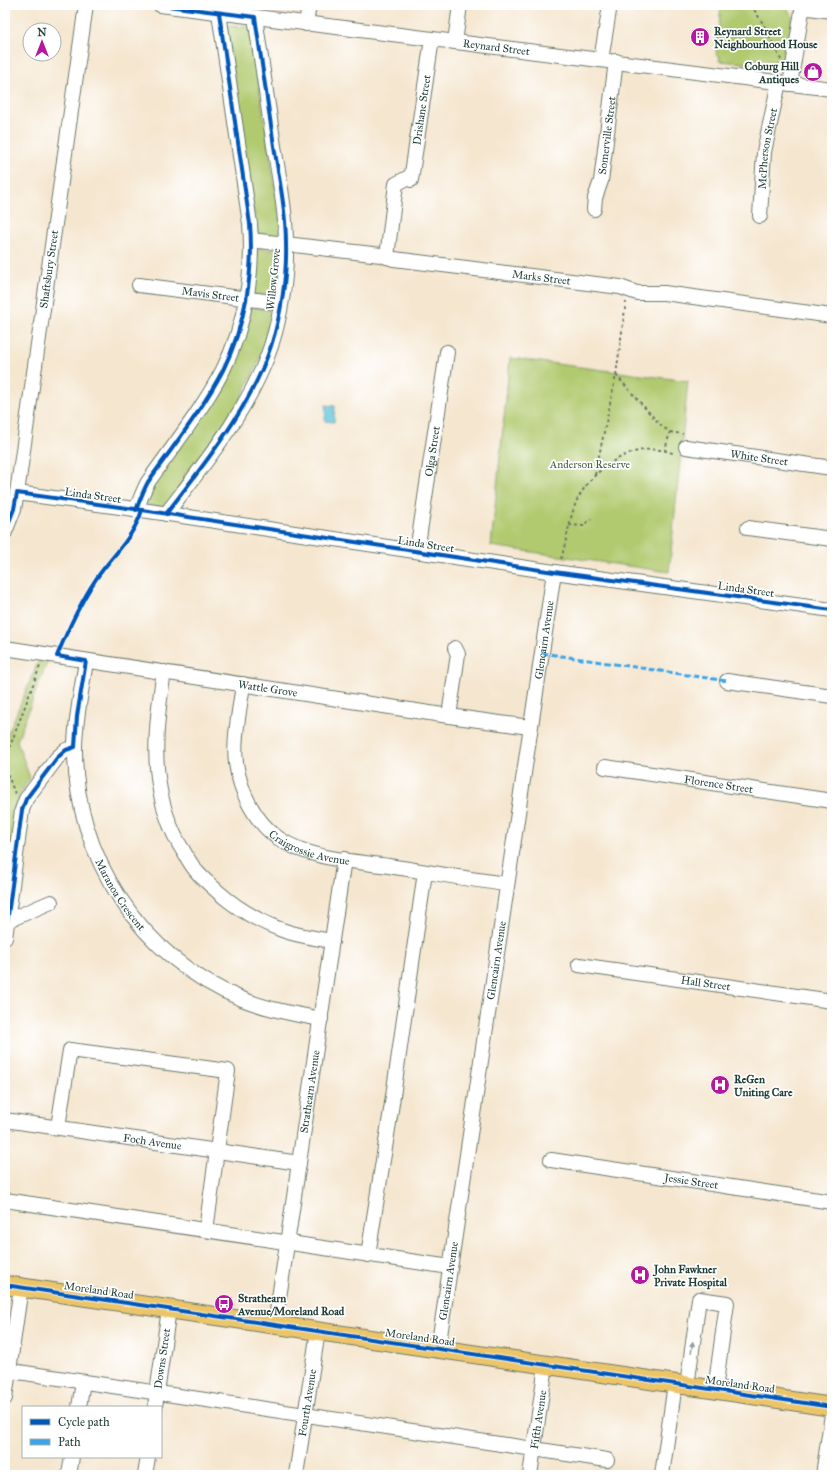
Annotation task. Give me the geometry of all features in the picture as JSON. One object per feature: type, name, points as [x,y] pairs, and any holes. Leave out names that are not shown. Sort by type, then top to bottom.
[{"type":"main road","name":"Moreland Road","points":[[13,1286],[832,1407]]},
{"type":"street","name":"Shaftsbury Street","points":[[5,532],[14,509],[17,493],[86,5]]},
{"type":"street","name":"Reynard Street","points":[[160,5],[832,89]]},
{"type":"street","points":[[306,24],[309,5]]},
{"type":"street","points":[[455,42],[460,5]]},
{"type":"street","points":[[602,60],[610,5]]},
{"type":"street","points":[[802,6],[832,11]]},
{"type":"street","name":"McPherson Street","points":[[760,216],[764,152],[785,83],[802,6]]},
{"type":"street","points":[[136,510],[143,490],[201,407],[223,369],[233,347],[246,298],[251,254],[251,240],[219,13]]},
{"type":"street","name":"Willow Grove","points":[[166,514],[241,410],[258,377],[271,346],[281,303],[286,268],[286,244],[282,202],[255,17]]},
{"type":"street","name":"Drishane Street","points":[[387,256],[396,184],[411,178],[432,39]]},
{"type":"street","name":"Somerville Street","points":[[594,209],[601,181],[616,61]]},
{"type":"street","name":"Marks Street","points":[[251,240],[387,256],[394,259],[620,287],[644,294],[664,293],[832,316]]},
{"type":"street","name":"Mavis Street","points":[[139,285],[281,303]]},
{"type":"street","name":"Olga Street","points":[[417,551],[447,352]]},
{"type":"street","name":"White Street","points":[[682,452],[832,468]]},
{"type":"street","name":"Linda Street","points":[[17,493],[554,572],[832,610]]},
{"type":"street","points":[[748,528],[832,540]]},
{"type":"street","name":"Glencairn Avenue","points":[[438,1349],[506,884],[554,572]]},
{"type":"street","name":"Wattle Grove","points":[[5,648],[530,727]]},
{"type":"street","points":[[449,716],[458,654],[455,648]]},
{"type":"street","name":"Maranoa Crescent","points":[[86,661],[77,716],[75,747],[76,777],[82,813],[91,843],[100,865],[115,892],[135,920],[155,942],[181,964],[209,983],[241,999],[277,1011],[321,1019]]},
{"type":"street","points":[[164,672],[156,740],[158,780],[169,822],[185,853],[197,872],[232,903],[248,914],[283,930],[332,941]]},
{"type":"street","points":[[727,681],[832,696]]},
{"type":"street","name":"Craigrossie Avenue","points":[[243,684],[236,741],[236,762],[239,779],[254,814],[264,826],[277,837],[292,846],[308,852],[506,884]]},
{"type":"street","points":[[5,938],[22,810],[26,799],[57,758],[66,750],[75,747]]},
{"type":"street","name":"Florence Street","points":[[605,767],[832,801]]},
{"type":"street","name":"Strathearn Avenue","points":[[275,1325],[344,859]]},
{"type":"street","points":[[368,1255],[391,1110],[425,872]]},
{"type":"street","points":[[7,921],[51,902]]},
{"type":"street","name":"Hall Street","points":[[579,965],[832,1001]]},
{"type":"street","points":[[58,1127],[70,1045],[228,1071],[206,1230]]},
{"type":"street","name":"Foch Avenue","points":[[5,1120],[299,1163]]},
{"type":"street","name":"Jessie Street","points":[[551,1160],[832,1202]]},
{"type":"street","points":[[5,1200],[450,1267]]},
{"type":"street","points":[[5,1398],[13,1286]]},
{"type":"street","points":[[662,1475],[699,1299],[727,1303],[715,1390]]},
{"type":"street","name":"Downs Street","points":[[155,1406],[169,1309]]},
{"type":"street","name":"Fourth Avenue","points":[[296,1475],[318,1331]]},
{"type":"street","name":"Fifth Avenue","points":[[530,1475],[546,1365]]},
{"type":"street","points":[[7,1370],[607,1460]]},
{"type":"street","points":[[79,1406],[83,1382]]},
{"type":"street","points":[[823,1475],[832,1414]]},
{"type":"street","points":[[69,1475],[72,1458]]},
{"type":"street","points":[[145,1475],[148,1458]]},
{"type":"path","points":[[751,5],[762,22],[782,62]]},
{"type":"path","points":[[595,475],[616,375],[628,289]]},
{"type":"path","points":[[616,375],[653,417],[670,432],[665,450]]},
{"type":"path","points":[[561,559],[566,545],[569,525],[578,498],[595,475],[609,464],[638,450],[650,449],[682,452]]},
{"type":"path","points":[[569,525],[584,526],[592,519]]},
{"type":"path","points":[[16,795],[6,770],[8,749],[45,654]]},
{"type":"green space","points":[[721,5],[789,5],[788,10],[793,16],[785,62],[754,59],[754,64],[719,61],[720,56],[716,55]]},
{"type":"green space","points":[[227,27],[248,27],[250,29],[282,231],[279,238],[257,234]]},
{"type":"green space","points":[[260,248],[282,252],[276,296],[255,295],[252,291],[257,250]]},
{"type":"green space","points":[[255,307],[272,311],[274,316],[267,344],[230,421],[168,503],[161,507],[148,505],[145,499],[212,397],[249,308]]},
{"type":"green space","name":"Anderson Reserve","points":[[510,358],[688,381],[669,572],[491,546]]},
{"type":"green space","points":[[41,655],[49,657],[17,741],[30,778],[21,792],[17,804],[5,893],[5,736],[7,736]]},
{"type":"water","points":[[326,405],[335,406],[334,422],[325,421]]},
{"type":"marked path","points":[[542,653],[727,681]]},
{"type":"cycle path","points":[[160,5],[255,17],[282,195],[286,244],[284,283],[280,309],[275,334],[262,369],[252,391],[226,434],[166,514]]},
{"type":"cycle path","points":[[136,510],[148,482],[197,413],[223,370],[237,336],[246,299],[251,261],[250,224],[219,13]]},
{"type":"cycle path","points":[[5,532],[14,509],[17,493],[142,510],[554,572],[832,610]]},
{"type":"cycle path","points":[[5,938],[22,810],[26,799],[57,758],[66,750],[75,747],[77,716],[86,661],[57,656],[85,597],[96,579],[134,529],[142,510]]},
{"type":"cycle path","points":[[5,1285],[832,1407]]},
{"type":"place","name":"Reynard Street Neighbourhood House","points":[[700,37]]},
{"type":"place","name":"Coburg Hill Antiques","points":[[813,72]]},
{"type":"place","name":"ReGen Uniting Care","points":[[720,1085]]},
{"type":"place","name":"John Fawkner Private Hospital","points":[[640,1275]]},
{"type":"place","name":"Strathearn Avenue/Moreland Road","points":[[224,1304]]}]
